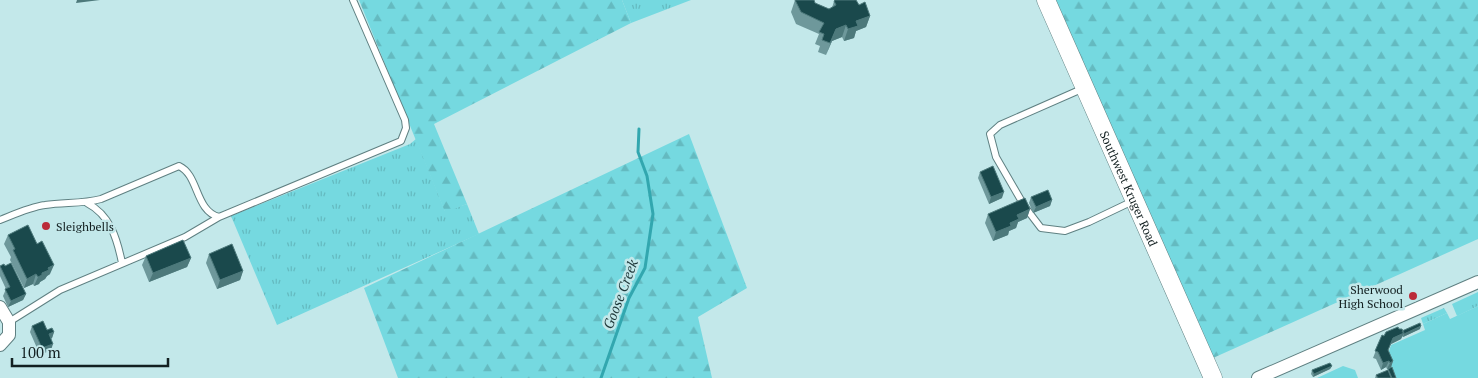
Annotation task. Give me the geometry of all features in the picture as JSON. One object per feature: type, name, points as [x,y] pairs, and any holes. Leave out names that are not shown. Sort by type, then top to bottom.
[{"type":"street","name":"Southwest Kruger Road","points":[[1046,0],[1213,378]]},
{"type":"street","points":[[1258,378],[1478,282]]},
{"type":"street","points":[[0,307],[9,322],[9,335],[0,345]]},
{"type":"lane","points":[[9,322],[60,290],[185,237],[219,217],[401,141],[406,128],[405,120],[353,0]]},
{"type":"lane","points":[[1085,88],[1000,125],[990,134],[996,158],[1025,207],[1041,228],[1065,231],[1135,200]]},
{"type":"lane","points":[[0,220],[33,207],[48,204],[87,203],[101,199],[179,166],[188,173],[205,208],[212,215],[219,217]]},
{"type":"lane","points":[[87,203],[100,210],[113,232],[117,240],[122,263]]},
{"type":"green space","points":[[359,0],[622,0],[631,23],[434,124],[467,204],[445,212]]},
{"type":"green space","points":[[622,0],[691,0],[631,23]]},
{"type":"green space","points":[[1056,0],[1478,0],[1478,239],[1213,358]]},
{"type":"green space","points":[[689,134],[747,288],[698,317],[712,378],[398,378],[364,288]]},
{"type":"green space","points":[[416,139],[445,211],[467,204],[479,234],[277,325],[231,216],[410,144]]},
{"type":"green space","points":[[1478,292],[1478,306],[1457,316],[1452,304]]},
{"type":"green space","points":[[1478,306],[1478,378],[1396,378],[1387,357],[1391,345],[1425,330],[1423,324],[1447,313],[1450,319]]},
{"type":"green space","points":[[1444,308],[1447,313],[1423,324],[1421,318]]},
{"type":"green space","points":[[1343,366],[1355,370],[1358,378],[1317,378]]},
{"type":"building","points":[[795,0],[814,0],[815,3],[829,9],[836,5],[835,0],[856,0],[859,5],[865,2],[870,16],[856,21],[858,26],[848,29],[846,25],[836,29],[830,43],[822,40],[824,34],[819,32],[824,23],[801,12]]},
{"type":"building","points":[[993,166],[1004,192],[991,197],[980,172]]},
{"type":"building","points":[[1048,190],[1052,200],[1036,207],[1031,197]]},
{"type":"building","points":[[1025,198],[1030,209],[1017,215],[1019,219],[1010,223],[1011,226],[996,232],[988,214]]},
{"type":"building","points":[[28,225],[37,244],[42,241],[54,265],[42,273],[42,275],[38,277],[36,274],[27,279],[8,235]]},
{"type":"building","points":[[183,240],[191,258],[153,273],[146,256]]},
{"type":"building","points":[[232,244],[243,271],[220,280],[209,254]]},
{"type":"building","points":[[11,263],[26,294],[11,301],[5,289],[10,287],[0,266]]},
{"type":"building","points":[[43,321],[47,330],[52,328],[54,332],[49,334],[53,344],[42,348],[32,326]]},
{"type":"building","points":[[1420,323],[1421,326],[1404,334],[1402,331]]},
{"type":"building","points":[[1398,327],[1404,333],[1393,338],[1388,350],[1393,361],[1383,363],[1378,352],[1375,351],[1382,335],[1384,336],[1386,332]]},
{"type":"building","points":[[1330,363],[1332,366],[1314,374],[1312,370]]},
{"type":"building","points":[[1392,367],[1396,378],[1392,378],[1388,369]]},
{"type":"building","points":[[1388,370],[1391,378],[1378,378],[1376,375]]},
{"type":"waterway","name":"Goose Creek","points":[[601,378],[629,298],[645,268],[653,214],[647,176],[638,152],[639,129]]},
{"type":"place","name":"Sleighbells","points":[[46,226]]},
{"type":"place","name":"Sherwood High School","points":[[1413,296]]}]
